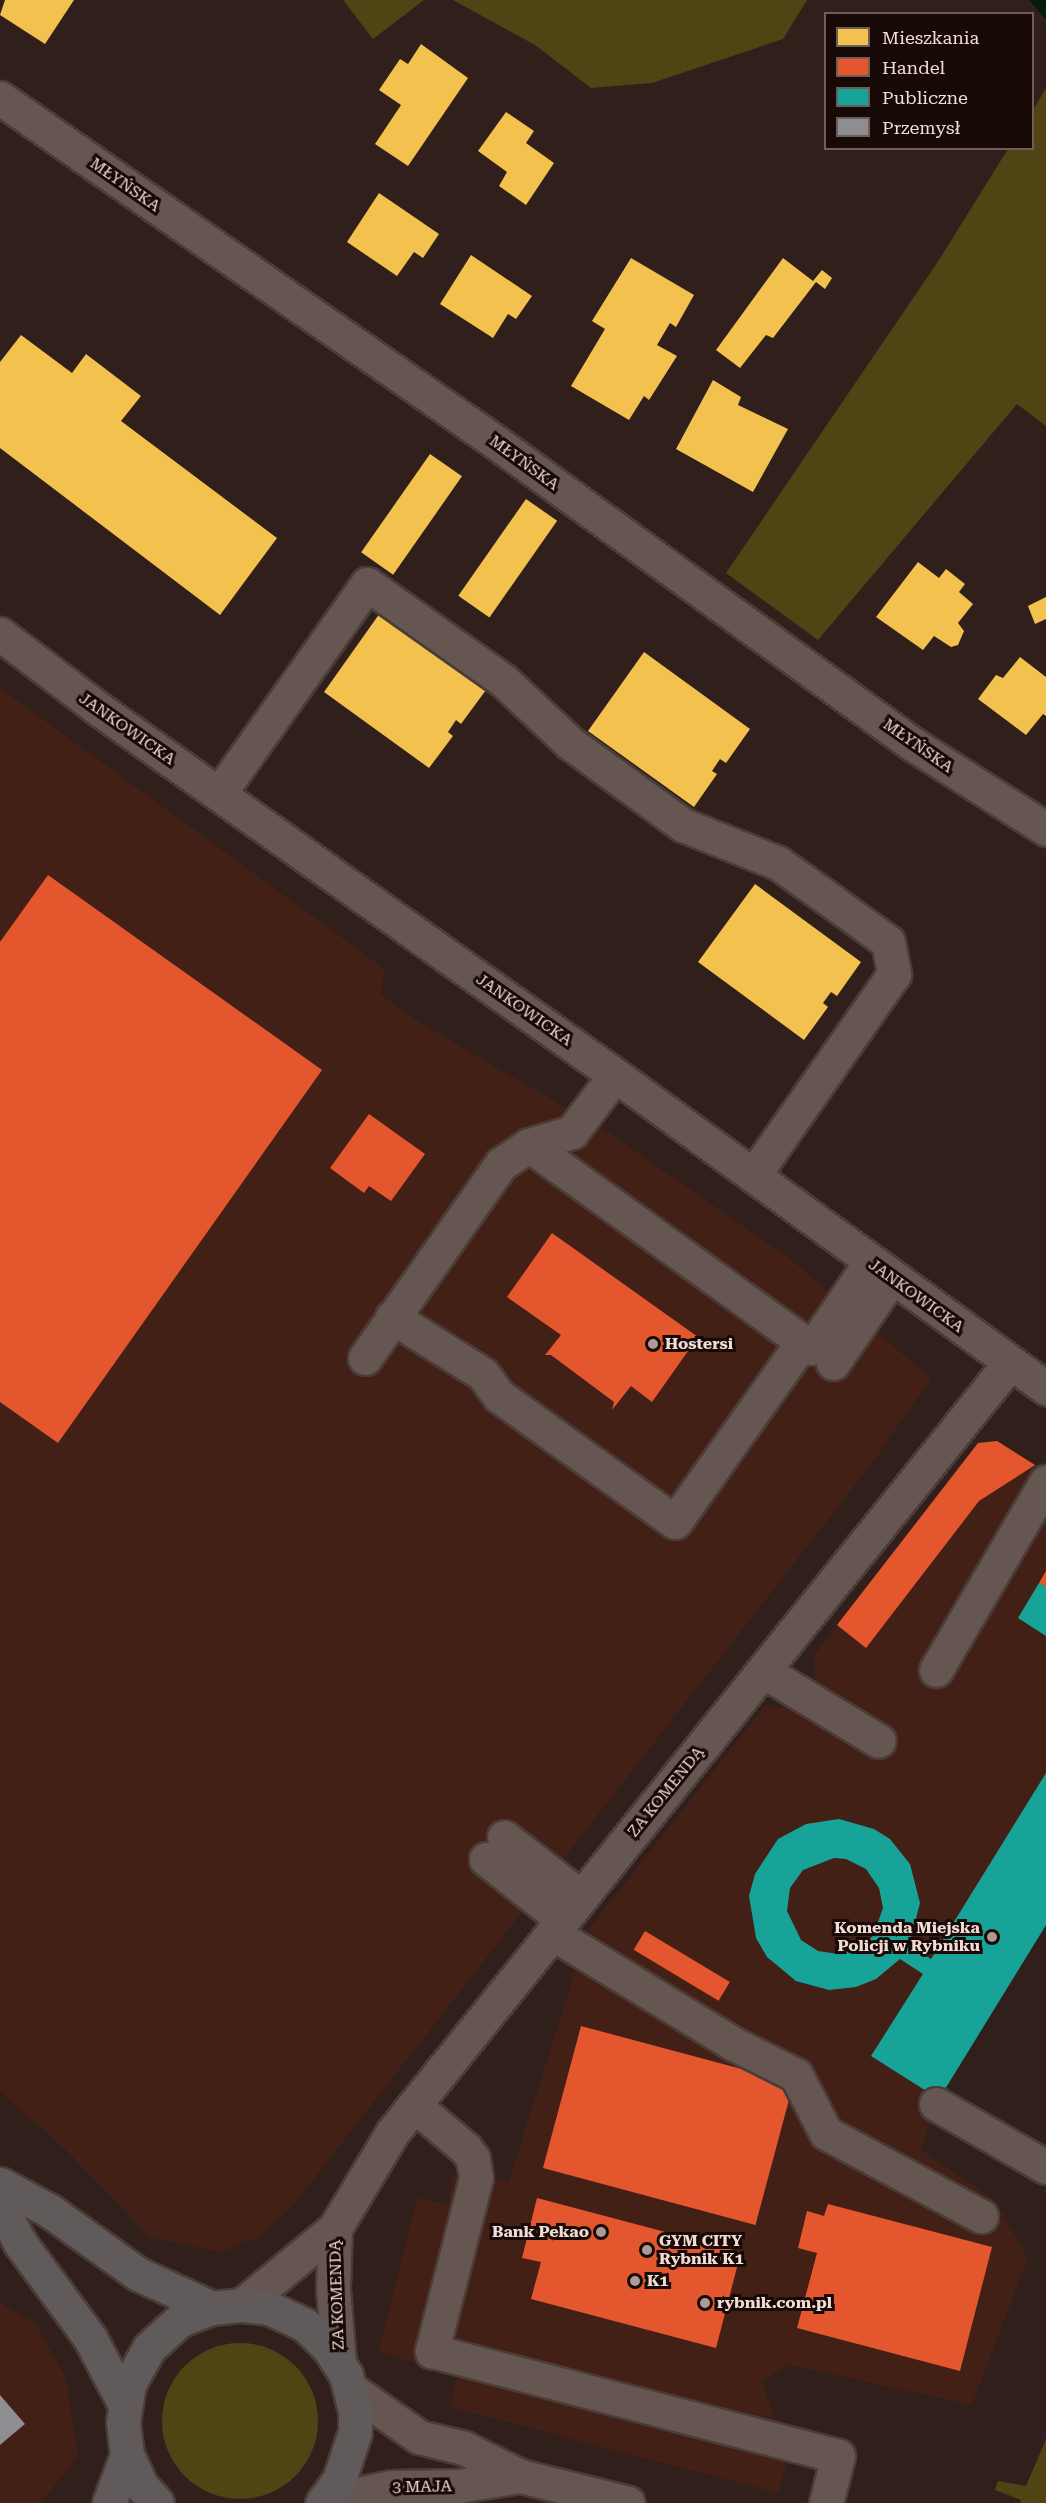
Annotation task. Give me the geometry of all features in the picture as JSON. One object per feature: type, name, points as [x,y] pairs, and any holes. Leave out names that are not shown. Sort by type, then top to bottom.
[{"type":"main road","points":[[0,2184],[50,2211],[138,2274],[227,2306],[269,2308],[294,2318],[317,2334],[345,2376],[355,2432],[349,2457],[323,2502]]},
{"type":"main road","points":[[0,2205],[20,2243],[90,2338],[124,2403]]},
{"type":"main road","points":[[157,2503],[141,2485],[127,2455],[124,2403],[137,2365],[148,2348],[180,2320],[227,2306]]},
{"type":"main road","points":[[110,2503],[127,2455]]},
{"type":"street","name":"MŁYŃSKA","points":[[0,98],[500,445],[911,743],[1046,829]]},
{"type":"street","points":[[219,794],[366,584],[504,681],[570,743],[683,825],[778,863],[833,902],[888,942],[894,974],[753,1176]]},
{"type":"street","name":"JANKOWICKA","points":[[0,634],[219,794],[615,1075],[1010,1365],[1046,1388]]},
{"type":"street","points":[[365,1358],[501,1164],[528,1145],[572,1132],[615,1075]]},
{"type":"street","points":[[528,1145],[816,1350]]},
{"type":"street","points":[[392,1317],[483,1374],[499,1396],[675,1522],[880,1270]]},
{"type":"street","name":"ZA KOMENDĄ","points":[[227,2306],[335,2228],[382,2146],[414,2105],[1010,1365]]},
{"type":"street","points":[[936,1670],[1046,1482]]},
{"type":"street","points":[[763,1671],[879,1742]]},
{"type":"street","points":[[495,1848],[565,1917],[734,2044],[796,2075],[826,2133],[981,2216]]},
{"type":"street","points":[[936,2104],[1046,2167]]},
{"type":"street","points":[[414,2105],[466,2149],[472,2159],[476,2178],[432,2351],[838,2456],[826,2503]]},
{"type":"street","name":"ZA KOMENDĄ","points":[[335,2228],[333,2289],[345,2376]]},
{"type":"street","name":"3 MAJA","points":[[345,2376],[410,2433],[464,2448],[520,2476],[628,2503]]},
{"type":"street","points":[[520,2476],[543,2503]]},
{"type":"street","name":"3 MAJA","points":[[323,2502],[391,2487],[458,2486],[520,2476]]},
{"type":"shaded area","points":[[343,0],[424,0],[373,39]]},
{"type":"shaded area","points":[[453,0],[807,0],[783,39],[652,83],[591,88],[535,45]]},
{"type":"shaded area","points":[[1028,0],[1046,0],[1046,20],[1030,1]]},
{"type":"shaded area","points":[[1046,88],[1046,426],[1017,404],[818,640],[726,573],[937,263],[1007,150],[1034,150],[1034,108]]},
{"type":"shaded area","points":[[0,688],[385,969],[381,995],[422,1024],[609,1133],[789,1258],[931,1378],[873,1462],[292,2207],[260,2236],[222,2252],[150,2238],[68,2152],[0,2091]]},
{"type":"shaded area","points":[[997,1441],[1046,1471],[1046,1925],[939,2098],[921,2150],[994,2199],[1028,2258],[972,2405],[790,2365],[762,2380],[787,2463],[778,2493],[450,2407],[458,2375],[378,2352],[417,2198],[448,2205],[453,2174],[509,2181],[588,1930],[764,1707],[804,1708],[817,1689],[813,1657],[978,1443]]},
{"type":"shaded area","points":[[0,2303],[35,2323],[66,2378],[78,2456],[41,2503],[0,2503]]},
{"type":"shaded area","points":[[240,2343],[255,2344],[270,2349],[284,2356],[295,2366],[305,2377],[312,2391],[317,2406],[317,2436],[312,2451],[305,2465],[295,2476],[284,2486],[270,2493],[255,2498],[240,2499],[225,2498],[210,2493],[196,2486],[185,2476],[175,2465],[168,2451],[163,2436],[162,2421],[163,2406],[168,2391],[175,2377],[185,2366],[196,2356],[210,2349],[225,2344]]},
{"type":"shaded area","points":[[1046,2439],[1046,2503],[1020,2503],[1021,2500],[995,2490],[998,2481],[1026,2486]]},
{"type":"building: Mieszkania","points":[[5,0],[74,0],[45,44],[0,15]]},
{"type":"building: Mieszkania","points":[[421,44],[468,78],[408,166],[375,144],[401,105],[379,90],[400,59],[408,64]]},
{"type":"building: Mieszkania","points":[[506,112],[534,131],[526,143],[554,163],[526,205],[499,186],[507,172],[478,151]]},
{"type":"building: Mieszkania","points":[[379,193],[439,234],[423,258],[414,252],[397,276],[347,242]]},
{"type":"building: Mieszkania","points":[[471,255],[532,296],[516,319],[508,314],[493,338],[440,304]]},
{"type":"building: Mieszkania","points":[[631,258],[694,295],[676,327],[670,323],[657,345],[677,356],[649,400],[644,396],[629,420],[571,386],[605,329],[592,321]]},
{"type":"building: Mieszkania","points":[[783,258],[813,281],[822,270],[832,278],[825,289],[816,282],[773,338],[766,335],[740,368],[716,350]]},
{"type":"building: Mieszkania","points":[[21,335],[72,373],[86,354],[141,396],[121,421],[277,538],[220,615],[0,448],[0,362]]},
{"type":"building: Mieszkania","points":[[713,380],[741,397],[738,405],[788,429],[753,492],[676,449]]},
{"type":"building: Mieszkania","points":[[430,454],[462,476],[393,575],[361,552]]},
{"type":"building: Mieszkania","points":[[526,499],[557,521],[489,617],[458,596]]},
{"type":"building: Mieszkania","points":[[918,562],[939,578],[946,569],[965,584],[959,592],[973,604],[958,623],[964,631],[958,645],[951,647],[934,636],[923,650],[876,617]]},
{"type":"building: Mieszkania","points":[[1046,597],[1046,619],[1035,624],[1028,606]]},
{"type":"building: Mieszkania","points":[[380,613],[486,690],[461,724],[456,720],[448,732],[453,736],[429,768],[324,692]]},
{"type":"building: Mieszkania","points":[[644,652],[750,729],[726,763],[720,759],[712,771],[717,774],[694,807],[588,731]]},
{"type":"building: Mieszkania","points":[[1020,657],[1046,677],[1046,716],[1043,714],[1026,735],[978,699],[996,675],[1003,678]]},
{"type":"building: Mieszkania","points":[[755,884],[861,962],[837,996],[831,992],[823,1003],[828,1007],[804,1040],[698,962]]},
{"type":"building: Handel","points":[[48,875],[322,1070],[58,1443],[0,1402],[0,942]]},
{"type":"building: Handel","points":[[369,1114],[425,1154],[391,1201],[369,1186],[364,1193],[330,1168]]},
{"type":"building: Handel","points":[[552,1233],[698,1337],[652,1402],[631,1386],[612,1410],[614,1402],[551,1355],[545,1355],[561,1335],[507,1297]]},
{"type":"building: Handel","points":[[997,1441],[1035,1465],[979,1501],[866,1648],[837,1625],[978,1443]]},
{"type":"building: Handel","points":[[1046,1571],[1046,1587],[1039,1583]]},
{"type":"building: Handel","points":[[645,1931],[730,1982],[719,2001],[634,1950]]},
{"type":"building: Handel","points":[[581,2026],[794,2083],[755,2225],[543,2168]]},
{"type":"building: Handel","name":"K1","points":[[537,2198],[741,2252],[716,2348],[531,2299],[541,2262],[522,2258]]},
{"type":"building: Handel","points":[[828,2204],[992,2247],[960,2371],[797,2328],[817,2253],[798,2248],[807,2211],[824,2216]]},
{"type":"building: Publiczne","points":[[1039,1583],[1046,1587],[1046,1636],[1018,1618]]},
{"type":"building: Publiczne","name":"Komenda Miejska Policji w Rybniku","points":[[1046,1773],[1046,1925],[939,2099],[871,2056],[923,1974],[900,1959],[876,1979],[856,1987],[829,1990],[796,1981],[767,1957],[756,1938],[749,1896],[755,1874],[778,1839],[806,1824],[839,1819],[874,1829],[890,1839],[910,1864],[920,1903],[909,1945],[931,1959]],"holes":[[[834,1858],[846,1859],[866,1869],[879,1888],[883,1908],[873,1936],[858,1949],[838,1954],[818,1951],[801,1940],[787,1911],[790,1888],[803,1870]]]},
{"type":"building: Przemysł","points":[[0,2395],[25,2424],[0,2445]]},
{"type":"place","name":"Hostersi","points":[[653,1344]]},
{"type":"place","name":"Komenda Miejska Policji w Rybniku","points":[[992,1937]]},
{"type":"place","name":"Bank Pekao","points":[[601,2232]]},
{"type":"place","name":"GYM CITY Rybnik K1","points":[[647,2250]]},
{"type":"place","name":"K1","points":[[635,2281]]},
{"type":"place","name":"rybnik.com.pl","points":[[705,2303]]}]
